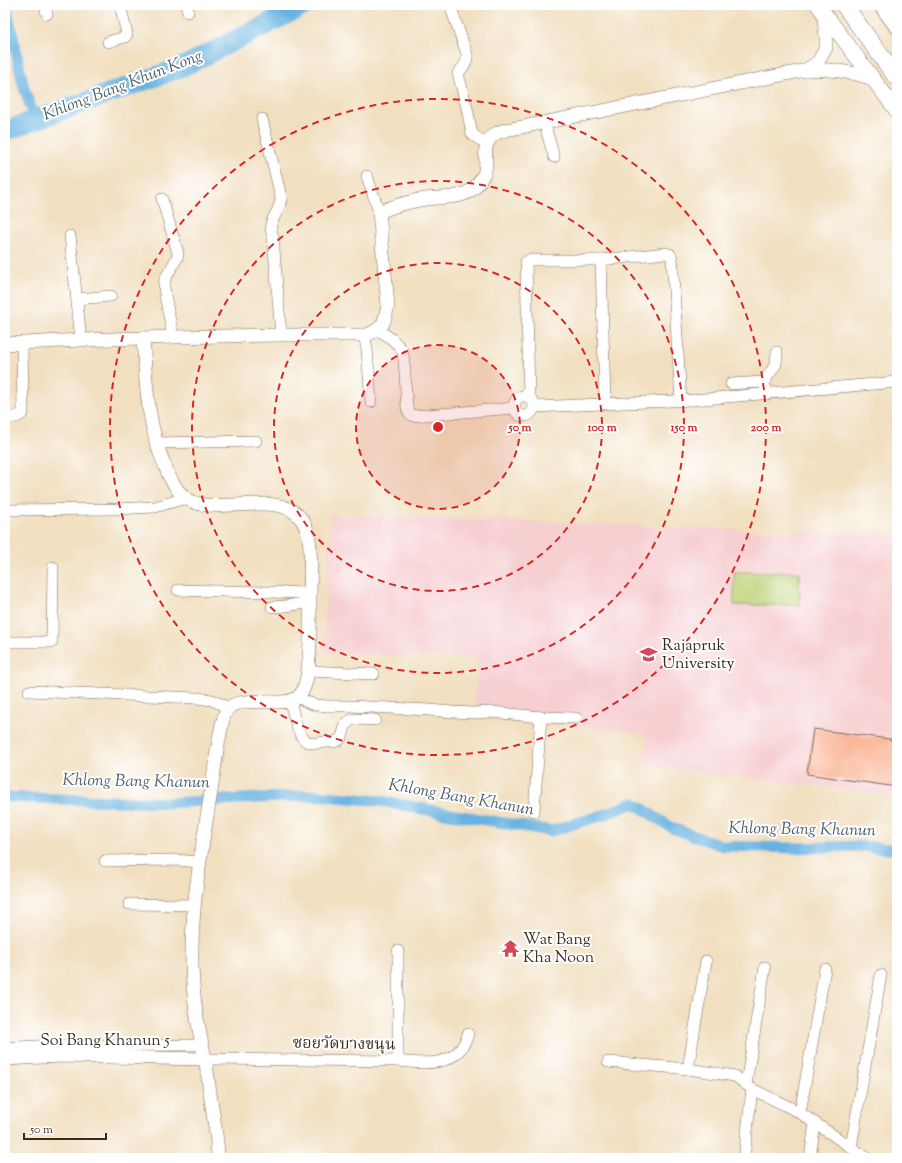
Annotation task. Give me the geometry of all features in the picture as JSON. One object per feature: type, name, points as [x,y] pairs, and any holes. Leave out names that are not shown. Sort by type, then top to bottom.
[{"type":"main road","points":[[844,5],[897,78]]},
{"type":"main road","points":[[882,5],[897,25]]},
{"type":"main road","points":[[820,8],[897,111]]},
{"type":"street","points":[[108,42],[125,37],[127,34],[120,5]]},
{"type":"street","points":[[806,70],[818,62],[826,48],[826,36],[820,8]]},
{"type":"street","points":[[452,11],[468,60],[458,73],[472,134],[487,145]]},
{"type":"street","points":[[379,212],[395,206],[425,199],[463,195],[475,189],[484,172],[485,150],[490,139],[497,133],[544,122],[806,70],[828,69],[843,71],[856,73],[873,79]]},
{"type":"street","points":[[262,120],[281,197],[279,209],[271,225],[280,334]]},
{"type":"street","points":[[544,122],[554,157]]},
{"type":"street","points":[[5,344],[81,340],[280,334],[368,335],[378,330],[382,325],[388,305],[379,212],[368,176]]},
{"type":"street","points":[[162,199],[178,253],[177,258],[165,279],[164,285],[173,337]]},
{"type":"street","points":[[70,236],[81,340]]},
{"type":"street","points":[[681,401],[672,258],[670,254],[666,253],[601,260],[530,260],[526,262],[531,402],[532,412],[529,415],[520,415],[515,408],[515,404],[517,400],[524,397],[531,402],[605,403],[681,401],[897,382]]},
{"type":"street","points":[[601,260],[605,403]]},
{"type":"street","points":[[77,299],[111,296]]},
{"type":"street","points":[[378,330],[396,343],[403,351],[407,408],[409,413],[414,416],[515,408]]},
{"type":"street","points":[[364,335],[367,349],[371,402]]},
{"type":"street","points":[[143,338],[147,400],[156,443],[169,476],[178,491],[186,498],[196,503],[206,505],[276,505],[287,508],[302,519],[307,529],[310,553],[308,671],[303,689],[294,699],[298,732],[302,738],[308,742],[333,742],[341,738],[345,726],[349,721],[355,719],[375,720]]},
{"type":"street","points":[[5,419],[19,416],[23,413],[22,344]]},
{"type":"street","points":[[767,394],[764,382],[776,364],[777,352]]},
{"type":"street","points":[[731,384],[764,382]]},
{"type":"street","points":[[156,443],[256,441]]},
{"type":"street","points":[[5,510],[116,509],[155,506],[186,498]]},
{"type":"street","points":[[5,642],[52,642],[54,567]]},
{"type":"street","points":[[178,590],[310,597]]},
{"type":"street","points":[[272,606],[286,606],[310,597]]},
{"type":"street","points":[[308,671],[374,674]]},
{"type":"street","points":[[29,691],[197,698],[212,700],[228,708]]},
{"type":"street","points":[[218,1158],[216,1132],[195,1003],[192,934],[199,862],[212,790],[218,743],[224,715],[228,708],[240,703],[294,699],[316,705],[327,706],[473,713],[491,712],[540,717],[576,718]]},
{"type":"street","points":[[534,811],[540,717]]},
{"type":"street","points":[[105,861],[176,860],[199,862]]},
{"type":"street","points":[[129,904],[194,905]]},
{"type":"street","points":[[398,952],[398,1061]]},
{"type":"street","points":[[688,1069],[706,961]]},
{"type":"street","points":[[744,1158],[749,1086],[765,967]]},
{"type":"street","points":[[800,1113],[825,969]]},
{"type":"street","points":[[851,1147],[881,975]]},
{"type":"street","name":"ซอยวัดบางขนุน","points":[[205,1058],[398,1061],[425,1064],[449,1059],[457,1054],[466,1043],[468,1034]]},
{"type":"street","points":[[5,1048],[42,1046],[202,1045]]},
{"type":"street","name":"Soi Bang Khanun 5","points":[[5,1059],[62,1056],[205,1058]]},
{"type":"street","points":[[608,1062],[688,1069],[735,1076],[749,1086],[800,1113],[867,1158]]},
{"type":"street","points":[[810,1158],[815,1123]]},
{"type":"shaded area","name":"Rajapruk University","points":[[330,514],[865,534],[897,533],[897,796],[646,765],[646,734],[474,712],[478,659],[323,652]]},
{"type":"green space","points":[[734,572],[799,572],[800,605],[734,605]]},
{"type":"building","points":[[813,729],[897,740],[897,787],[807,774]]},
{"type":"waterway","points":[[6,5],[24,88],[35,120]]},
{"type":"waterway","name":"Khlong Bang Khun Kong","points":[[5,131],[182,67],[305,5]]},
{"type":"waterway","name":"Khlong Bang Khanun","points":[[5,797],[168,803],[314,795],[381,801],[551,831],[603,815],[634,803],[672,828],[723,846],[793,848],[863,846],[897,850]]},
{"type":"place","name":"Rajapruk University","points":[[649,655]]},
{"type":"place","name":"Wat Bang Kha Noon","points":[[510,949]]}]
